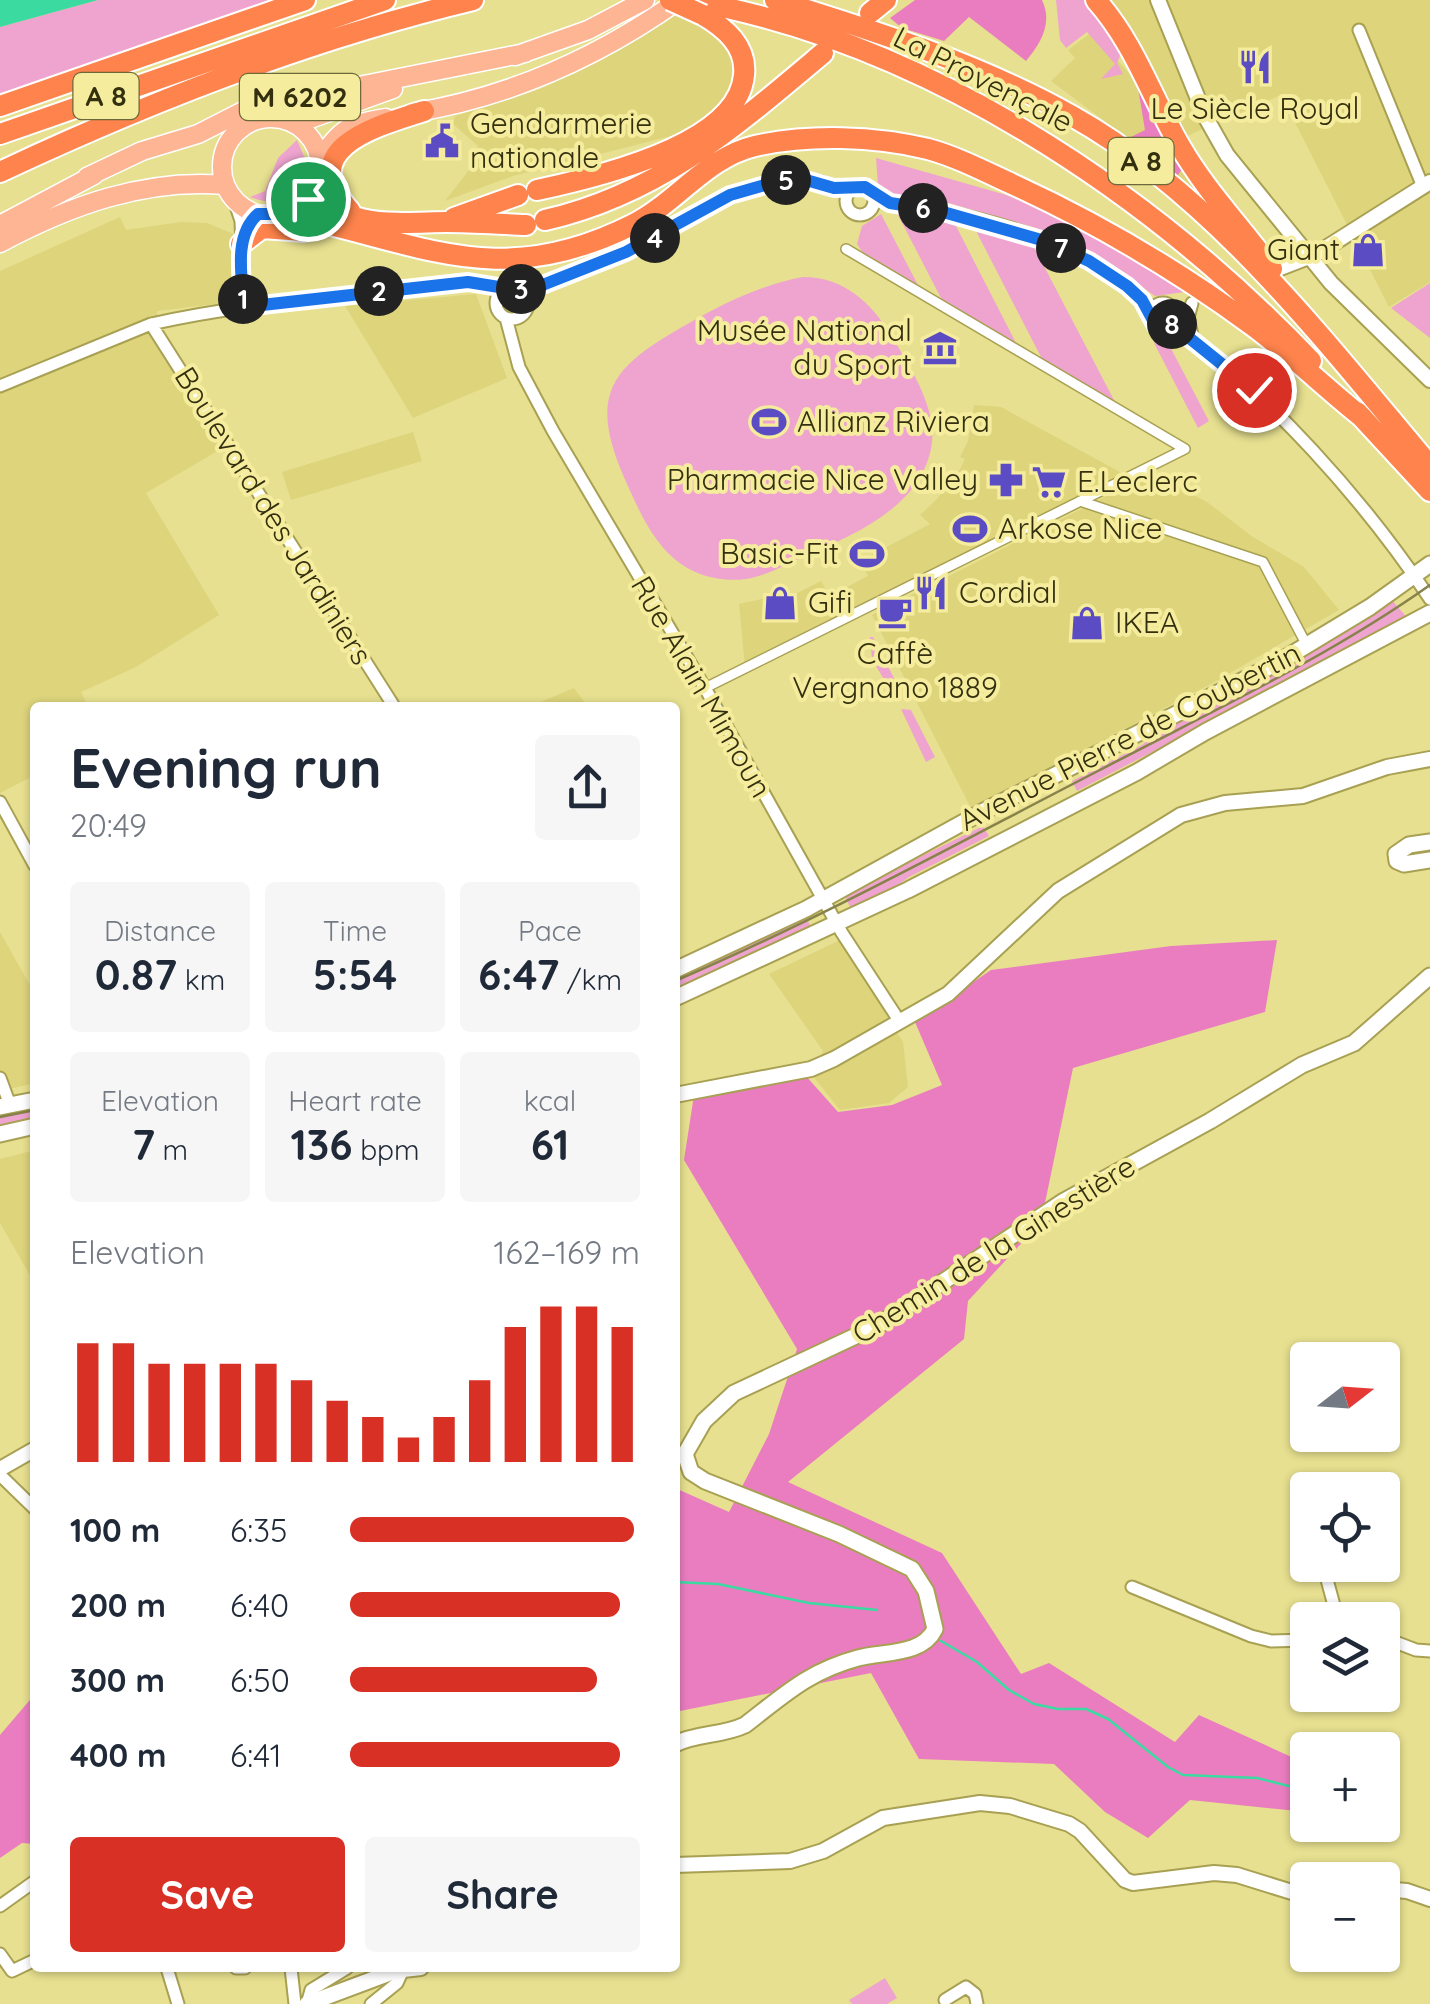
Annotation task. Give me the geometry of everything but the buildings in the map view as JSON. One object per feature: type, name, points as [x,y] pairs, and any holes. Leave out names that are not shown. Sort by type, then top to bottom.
[{"type":"highway","points":[[0,106],[305,0]]},
{"type":"highway","name":"A 8","points":[[0,134],[385,0]]},
{"type":"highway","name":"A 8","points":[[0,172],[158,101],[387,23],[473,0]]},
{"type":"highway","points":[[442,222],[528,192],[614,170],[688,139],[724,118],[740,94],[745,65],[730,34],[709,10],[670,0]]},
{"type":"highway","name":"La Provençale","points":[[682,0],[709,10],[820,35],[922,76],[1045,142],[1130,202],[1253,304],[1428,481]]},
{"type":"highway","name":"La Provençale","points":[[775,0],[900,41],[972,70],[1072,116],[1108,139],[1205,215],[1332,352],[1428,481]]},
{"type":"highway","points":[[1096,0],[1136,56],[1194,168],[1332,352]]},
{"type":"highway","points":[[282,214],[406,226],[535,222],[574,214],[648,184],[726,134],[822,53]]},
{"type":"highway","points":[[350,223],[332,181],[334,163],[342,147],[354,136],[424,112]]},
{"type":"highway","points":[[241,244],[262,228],[350,223],[446,254],[485,260],[528,259],[584,246],[639,222],[722,160],[751,146],[853,139],[928,149],[1074,212],[1154,258],[1256,328],[1363,418]]},
{"type":"highway","points":[[316,186],[350,223]]},
{"type":"main road","name":"M 6202","points":[[289,121],[310,118],[364,96],[526,53],[588,30],[645,0]]},
{"type":"main road","name":"M 6202","points":[[320,161],[346,127],[477,100],[537,80],[609,44],[682,0]]},
{"type":"main road","name":"M 6202","points":[[0,226],[142,150],[198,134],[249,108],[526,53]]},
{"type":"main road","points":[[0,243],[70,209],[170,185],[230,192],[258,214],[282,214],[308,199],[316,186],[320,161],[306,133],[289,121],[260,118],[234,134],[222,158],[230,192]]},
{"type":"main road","name":"M 6202","points":[[87,178],[148,156],[234,134]]},
{"type":"main road","name":"Avenue Pierre de Coubertin","points":[[680,968],[823,900],[982,812],[1279,662],[1430,564]]},
{"type":"main road","name":"Avenue Pierre de Coubertin","points":[[680,996],[836,923],[1137,772],[1430,613]]},
{"type":"main road","points":[[1430,842],[1409,845],[1396,854],[1397,861],[1404,864],[1430,860]]},
{"type":"main road","name":"Chemin de la Ginestière","points":[[680,1742],[734,1730],[802,1679],[852,1660],[920,1646],[935,1630],[926,1591],[912,1569],[691,1472],[685,1454],[716,1408],[761,1378],[877,1326],[1064,1201],[1302,1065],[1354,1044],[1430,976]]},
{"type":"main road","points":[[5,1106],[30,1101]]},
{"type":"main road","points":[[0,1134],[30,1127]]},
{"type":"main road","points":[[307,2004],[392,1972]]},
{"type":"street","points":[[1158,0],[1217,140],[1331,283],[1430,380]]},
{"type":"street","points":[[1278,270],[1310,258],[1426,185],[1358,30]]},
{"type":"street","points":[[495,301],[505,288],[540,286],[626,252],[748,188],[795,180],[822,182],[834,188],[865,187],[890,203],[936,210],[1045,241],[1089,261],[1142,300],[1168,304],[1174,309]]},
{"type":"street","points":[[834,188],[852,213],[865,214],[890,203]]},
{"type":"street","points":[[846,206],[846,197],[853,188]]},
{"type":"street","points":[[230,192],[240,221],[244,307]]},
{"type":"street","points":[[865,214],[874,204],[871,192]]},
{"type":"street","points":[[241,244],[258,214]]},
{"type":"street","points":[[704,688],[1080,501],[1147,462],[1185,449],[846,250]]},
{"type":"street","points":[[478,283],[506,318],[520,316],[540,286]]},
{"type":"street","name":"Boulevard des Jardiniers","points":[[0,386],[151,324],[244,307],[478,283],[505,288]]},
{"type":"street","points":[[520,289],[528,304]]},
{"type":"street","points":[[1142,300],[1160,328],[1172,324]]},
{"type":"street","points":[[1174,309],[1197,301],[1188,318],[1193,338]]},
{"type":"street","points":[[1151,319],[1153,308],[1160,303]]},
{"type":"street","points":[[1172,324],[1174,309]]},
{"type":"street","name":"Rue Alain Mimoun","points":[[515,345],[520,316]]},
{"type":"street","name":"Rue Alain Mimoun","points":[[506,318],[525,381],[836,923],[900,1022]]},
{"type":"street","name":"Boulevard des Jardiniers","points":[[151,324],[391,702]]},
{"type":"street","points":[[1172,324],[1271,406],[1430,599]]},
{"type":"street","points":[[1080,501],[1263,562],[1304,640]]},
{"type":"street","points":[[729,660],[732,674]]},
{"type":"street","points":[[680,1094],[811,1069],[900,1022],[962,982],[1058,891],[1181,815],[1224,803],[1303,796],[1387,767],[1430,759]]},
{"type":"street","points":[[0,802],[30,857]]},
{"type":"street","points":[[0,1078],[5,1106]]},
{"type":"street","points":[[30,1452],[0,1472],[30,1504]]},
{"type":"street","points":[[1132,1588],[1251,1636],[1290,1640]]},
{"type":"street","points":[[1400,1644],[1430,1651]]},
{"type":"street","points":[[680,1865],[790,1861],[823,1850],[896,1814],[995,1803],[1069,1824],[1133,1883],[1214,1872],[1290,1891]]},
{"type":"street","points":[[0,1906],[30,1885]]},
{"type":"street","points":[[1400,1891],[1430,1899]]},
{"type":"street","points":[[0,1954],[12,1971],[30,1962]]},
{"type":"street","points":[[168,1972],[178,2004]]},
{"type":"street","points":[[292,1972],[296,2004]]},
{"type":"street","points":[[307,2004],[312,1990],[341,1972]]},
{"type":"street","points":[[371,2004],[396,1983],[401,1972]]},
{"type":"street","points":[[945,2000],[966,1988],[975,1994],[977,2004]]},
{"type":"shaded area","points":[[0,0],[98,0],[0,27]]},
{"type":"shaded area","points":[[98,0],[290,0],[0,98],[0,27]]},
{"type":"shaded area","points":[[915,0],[1042,0],[1046,25],[1026,61],[969,17],[944,41],[902,28],[890,18]]},
{"type":"shaded area","points":[[1056,0],[1086,0],[1124,47],[1117,63],[1123,74],[1101,79],[1115,64],[1087,32],[1066,48],[1060,40]]},
{"type":"shaded area","points":[[1104,0],[1430,0],[1430,282],[1389,307],[1281,95],[1187,136],[1135,39]]},
{"type":"shaded area","points":[[671,13],[693,19],[727,43],[737,72],[731,98],[687,132],[513,176],[445,201],[476,161],[478,146],[453,124],[455,116],[540,89],[607,56]]},
{"type":"shaded area","points":[[1092,32],[1137,82],[1209,205],[1170,170],[1051,81],[1075,58],[1068,50]]},
{"type":"shaded area","points":[[1137,82],[1186,164],[1177,176],[1129,138],[1145,130]]},
{"type":"shaded area","points":[[297,140],[306,161],[297,189],[275,200],[250,197],[265,191],[278,158]]},
{"type":"shaded area","points":[[876,158],[1038,204],[1192,291],[1155,296],[1093,253],[1033,227],[948,203],[884,193],[878,186]]},
{"type":"shaded area","points":[[897,213],[929,216],[955,224],[1017,345],[943,302]]},
{"type":"shaded area","points":[[881,214],[919,287],[865,256],[857,244],[862,226]]},
{"type":"shaded area","points":[[120,217],[126,230],[181,222],[207,223],[236,235],[237,298],[157,311],[159,340],[226,446],[146,493],[219,615],[136,667],[81,692],[86,702],[30,702],[30,778],[0,793],[0,271]]},
{"type":"shaded area","points":[[975,229],[1034,247],[1115,402],[1042,359]]},
{"type":"shaded area","name":"Allianz Riviera","points":[[803,277],[844,287],[866,303],[884,325],[915,376],[927,405],[931,449],[913,488],[898,504],[862,529],[760,575],[746,579],[712,578],[681,564],[649,528],[614,452],[608,404],[625,368],[664,338],[746,295]]},
{"type":"shaded area","points":[[1430,283],[1430,338],[1391,308]]},
{"type":"shaded area","points":[[476,294],[507,378],[413,418],[345,306]]},
{"type":"shaded area","points":[[1166,339],[1209,421],[1198,428],[1154,343]]},
{"type":"shaded area","points":[[974,405],[1001,407],[1129,477],[745,667],[739,604],[775,596],[780,602],[821,581],[830,596],[868,576],[860,561],[930,524],[920,515],[949,481],[954,481],[965,459],[960,457],[968,441]]},
{"type":"shaded area","points":[[413,432],[422,461],[291,500],[282,472]]},
{"type":"shaded area","name":"IKEA","points":[[1152,473],[1207,502],[1253,537],[1304,567],[1339,610],[1209,685],[971,808],[872,615]]},
{"type":"shaded area","points":[[1392,600],[1408,619],[1077,791],[1072,781],[1142,745],[1171,722],[1281,669]]},
{"type":"shaded area","points":[[870,637],[896,682],[890,690],[872,659]]},
{"type":"shaded area","points":[[574,688],[584,702],[541,702]]},
{"type":"shaded area","points":[[901,709],[911,710],[935,757],[926,762]]},
{"type":"shaded area","points":[[983,826],[989,836],[909,877],[879,899],[851,909],[844,894]]},
{"type":"shaded area","points":[[806,917],[812,929],[680,991],[680,973]]},
{"type":"shaded area","points":[[0,932],[30,985],[30,1084],[0,1091]]},
{"type":"shaded area","points":[[840,940],[903,1042],[908,1087],[889,1103],[840,1110],[812,1075],[823,1051],[769,974]]},
{"type":"shaded area","points":[[1277,940],[1265,1012],[1073,1068],[1041,1222],[968,1301],[964,1339],[788,1482],[942,1553],[1021,1674],[1049,1663],[1175,1742],[1199,1715],[1290,1756],[1290,1810],[1190,1800],[1148,1838],[1105,1812],[1054,1764],[919,1759],[871,1673],[680,1711],[680,1490],[729,1512],[769,1434],[797,1349],[684,1160],[694,1095],[806,1076],[838,1112],[892,1105],[942,1085],[915,1022],[991,970],[1171,946]]},
{"type":"shaded area","points":[[30,1106],[30,1122],[0,1129],[0,1112]]},
{"type":"shaded area","points":[[30,1151],[30,1275],[0,1223],[0,1159]]},
{"type":"shaded area","points":[[30,1700],[30,1844],[22,1843],[0,1858],[0,1735]]},
{"type":"shaded area","points":[[885,1978],[897,1998],[887,2004],[852,2004],[849,2000]]},
{"type":"waterway","points":[[680,1582],[718,1584],[809,1603],[877,1610]]},
{"type":"waterway","points":[[941,1641],[1034,1704],[1086,1709],[1108,1719],[1183,1775],[1257,1778],[1290,1786]]},
{"type":"tram line","points":[[680,979],[836,906],[1225,705],[1350,637],[1430,585]]},
{"type":"tram line","points":[[0,1117],[30,1111]]},
{"type":"place","name":"Le Siècle Royal","points":[[1255,67]]},
{"type":"place","name":"Gendarmerie nationale","points":[[442,141]]},
{"type":"place","name":"Giant","points":[[1368,250]]},
{"type":"place","name":"Musée National du Sport","points":[[940,348]]},
{"type":"place","name":"Allianz Riviera","points":[[769,422]]},
{"type":"place","name":"Pharmacie Nice Valley","points":[[1006,480]]},
{"type":"place","name":"E.Leclerc","points":[[1049,482]]},
{"type":"place","name":"Arkose Nice","points":[[970,529]]},
{"type":"place","name":"Basic-Fit","points":[[867,554]]},
{"type":"place","name":"Cordial","points":[[931,593]]},
{"type":"place","name":"Gifi","points":[[780,603]]},
{"type":"place","name":"Caffè Vergnano 1889","points":[[895,612]]},
{"type":"place","name":"IKEA","points":[[1087,623]]},
{"type":"route","points":[[308,199],[296,209],[274,216],[258,214],[251,220],[241,244],[244,307],[468,282],[520,289],[540,286],[626,252],[730,195],[779,181],[806,180],[834,188],[865,187],[890,203],[985,222],[1045,241],[1089,261],[1142,300],[1156,326],[1165,328],[1172,324],[1254,390]]}]
